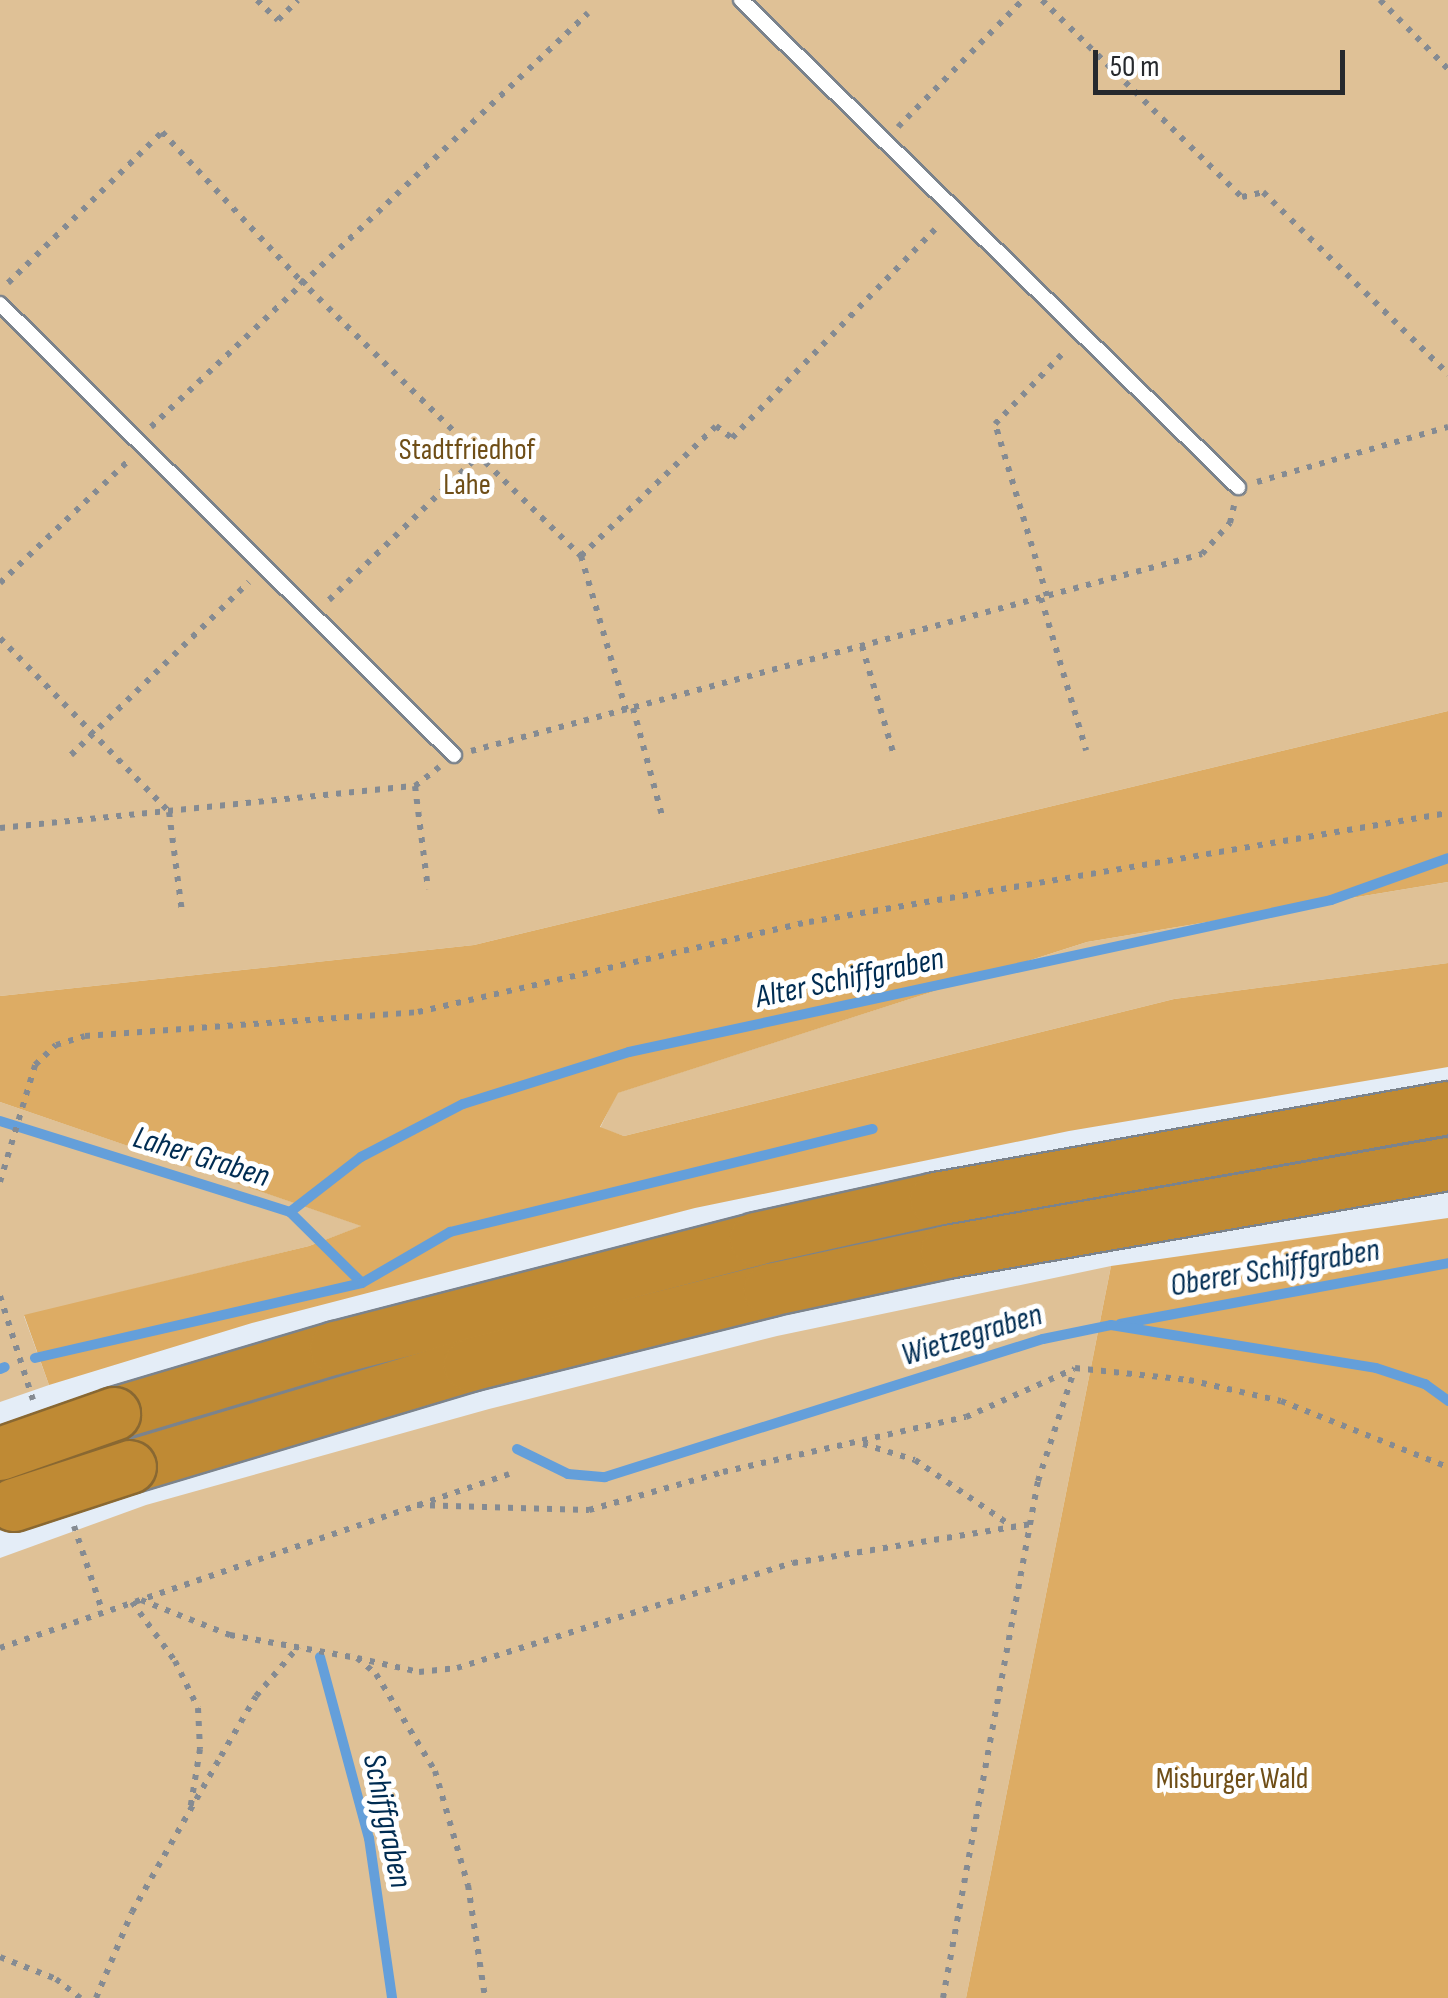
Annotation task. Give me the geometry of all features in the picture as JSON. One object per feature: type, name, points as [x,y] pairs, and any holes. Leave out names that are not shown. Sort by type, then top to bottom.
[{"type":"highway","points":[[0,1454],[114,1414],[438,1320],[756,1239],[954,1196],[1448,1108]]},
{"type":"highway","points":[[7,1507],[453,1370],[770,1290],[984,1245],[1448,1164]]},
{"type":"lane","points":[[741,0],[1238,487]]},
{"type":"lane","points":[[0,304],[454,755]]},
{"type":"path","points":[[257,0],[278,20],[298,0]]},
{"type":"path","points":[[884,141],[1023,0]]},
{"type":"path","points":[[1042,0],[1242,198],[1263,192],[1448,374]]},
{"type":"path","points":[[1380,0],[1448,69]]},
{"type":"path","points":[[0,583],[144,446],[153,422],[300,280],[340,254],[588,13]]},
{"type":"path","points":[[0,291],[162,132],[300,280],[580,556],[664,819]]},
{"type":"path","points":[[580,556],[716,426],[732,438],[954,210]]},
{"type":"path","points":[[1080,334],[995,424],[1086,750]]},
{"type":"path","points":[[0,828],[415,786],[454,755],[1202,554],[1230,523],[1238,487],[1448,427]]},
{"type":"path","points":[[315,614],[479,454]]},
{"type":"path","points":[[72,755],[97,736],[264,567]]},
{"type":"path","points":[[0,638],[170,812],[182,912]]},
{"type":"path","points":[[862,646],[893,752]]},
{"type":"path","points":[[415,786],[428,889]]},
{"type":"path","points":[[0,1182],[25,1096],[45,1055],[85,1036],[418,1012],[809,922],[1448,813]]},
{"type":"path","points":[[0,1296],[31,1393]]},
{"type":"path","points":[[944,1998],[1030,1524],[1075,1368]]},
{"type":"path","points":[[417,1505],[589,1510],[966,1417],[1075,1368],[1189,1380],[1281,1401],[1448,1467]]},
{"type":"path","points":[[857,1443],[915,1460],[1007,1523]]},
{"type":"path","points":[[0,1648],[509,1474]]},
{"type":"path","points":[[137,1600],[230,1634],[418,1672],[458,1668],[793,1563],[1007,1523],[1030,1524]]},
{"type":"path","points":[[74,1524],[102,1610]]},
{"type":"path","points":[[137,1600],[175,1661],[198,1708],[200,1749],[190,1816]]},
{"type":"path","points":[[96,1998],[132,1912],[256,1696],[299,1646]]},
{"type":"path","points":[[357,1658],[400,1706],[435,1772],[468,1885],[485,1998]]},
{"type":"path","points":[[0,1956],[56,1979],[80,1998]]},
{"type":"green space","name":"Stadtfriedhof Lahe","points":[[0,0],[1448,0],[1448,711],[474,945],[0,996]]},
{"type":"green space","points":[[1448,711],[1448,882],[1087,942],[618,1093],[600,1127],[624,1136],[1174,999],[1448,963],[1448,1067],[1069,1131],[695,1208],[252,1323],[49,1385],[24,1315],[309,1246],[361,1226],[0,1102],[0,996],[474,945]]},
{"type":"green space","points":[[1448,882],[1448,963],[1174,999],[624,1136],[600,1128],[617,1093],[1087,942]]},
{"type":"green space","points":[[0,1102],[362,1226],[309,1246],[24,1316],[49,1385],[0,1402]]},
{"type":"green space","name":"Misburger Wald","points":[[1448,1218],[1448,1998],[966,1998],[1111,1266]]},
{"type":"green space","points":[[1111,1266],[966,1998],[0,1998],[0,1558],[146,1505],[489,1409],[777,1336]]},
{"type":"waterway","name":"Alter Schiffgraben","points":[[290,1212],[361,1157],[463,1104],[629,1052],[1331,900],[1448,858]]},
{"type":"waterway","name":"Laher Graben","points":[[0,1121],[290,1212],[362,1283]]},
{"type":"waterway","points":[[35,1358],[362,1283],[450,1232],[873,1129]]},
{"type":"waterway","name":"Oberer Schiffgraben","points":[[1120,1324],[1448,1263]]},
{"type":"waterway","name":"Wietzegraben","points":[[517,1449],[568,1474],[605,1477],[1043,1339],[1111,1325],[1376,1368],[1425,1384],[1448,1401]]},
{"type":"waterway","points":[[0,1369],[5,1367]]},
{"type":"waterway","name":"Schiffgraben","points":[[320,1657],[369,1838],[392,1998]]}]
